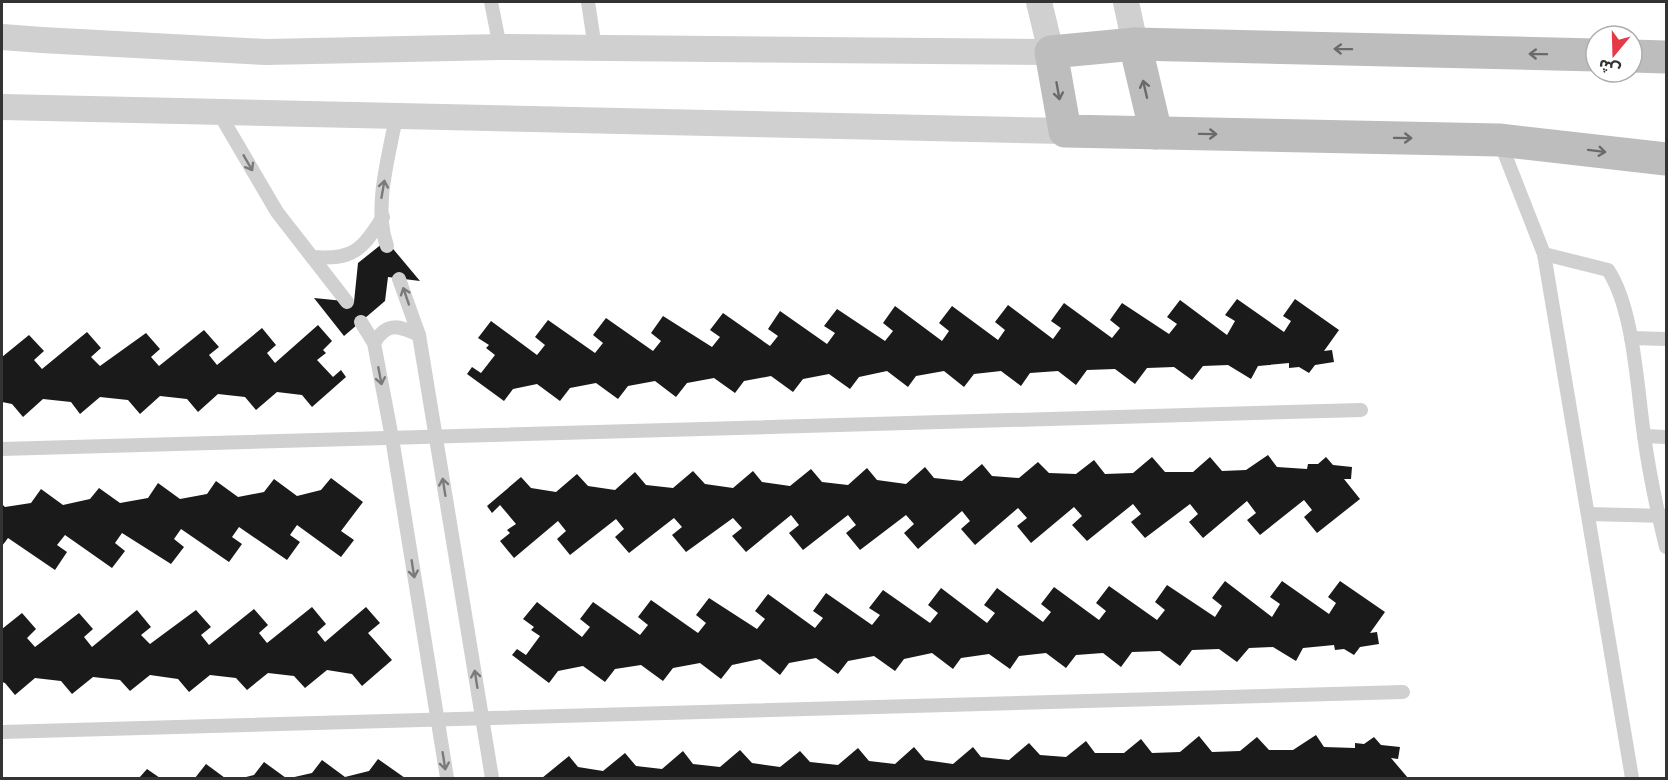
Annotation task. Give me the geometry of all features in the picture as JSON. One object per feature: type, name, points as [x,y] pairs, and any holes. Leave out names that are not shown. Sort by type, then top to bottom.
[{"type":"street","points":[[1039,2],[1065,131]]},
{"type":"street","points":[[1126,2],[1156,133]]},
{"type":"street","points":[[2,37],[267,52],[500,47],[1050,52],[1135,44],[1584,56]]},
{"type":"street","points":[[1644,56],[1666,57]]},
{"type":"street","points":[[2,107],[1499,140],[1666,159]]},
{"type":"lane","points":[[491,2],[500,47]]},
{"type":"lane","points":[[588,2],[595,48]]},
{"type":"lane","points":[[219,112],[278,212],[347,302]]},
{"type":"lane","points":[[387,246],[384,237],[381,199],[396,117]]},
{"type":"lane","points":[[1499,140],[1544,254],[1632,778]]},
{"type":"lane","points":[[312,257],[335,259],[362,247],[383,217]]},
{"type":"lane","points":[[1544,254],[1608,270],[1618,284],[1631,338],[1644,436],[1662,516],[1666,547]]},
{"type":"lane","points":[[399,279],[419,335],[492,778]]},
{"type":"lane","points":[[361,322],[374,343],[392,438],[447,778]]},
{"type":"lane","points":[[374,343],[379,334],[387,328],[401,327],[419,335]]},
{"type":"lane","points":[[1631,338],[1666,339]]},
{"type":"lane","points":[[2,449],[1362,410]]},
{"type":"lane","points":[[1644,436],[1666,437]]},
{"type":"lane","points":[[1588,514],[1662,516]]},
{"type":"lane","points":[[2,732],[1403,692]]},
{"type":"building","points":[[383,243],[389,244],[420,281],[388,277],[385,301],[344,336],[314,298],[354,302],[358,263]]},
{"type":"building","points":[[1237,299],[1284,332],[1291,321],[1283,316],[1295,299],[1339,330],[1324,351],[1332,350],[1334,362],[1315,365],[1309,373],[1299,367],[1289,368],[1289,363],[1258,366],[1251,379],[1228,365],[1203,366],[1192,380],[1174,367],[1147,368],[1135,384],[1115,369],[1087,370],[1076,385],[1058,371],[1030,373],[1021,386],[1001,371],[974,374],[964,387],[944,371],[916,376],[908,387],[887,371],[859,377],[850,389],[829,374],[803,379],[793,392],[771,376],[744,381],[735,393],[714,378],[687,383],[676,397],[655,381],[628,386],[618,399],[596,383],[570,388],[560,401],[537,384],[513,389],[504,401],[467,374],[472,367],[481,373],[495,355],[486,348],[489,345],[478,338],[491,321],[537,355],[545,345],[535,337],[548,320],[595,353],[603,343],[593,335],[606,318],[653,351],[661,341],[651,333],[663,316],[712,347],[720,337],[710,330],[723,313],[770,346],[778,336],[768,329],[780,311],[827,344],[835,333],[824,326],[837,309],[885,341],[893,331],[883,323],[895,306],[942,341],[949,331],[939,323],[952,306],[998,340],[1005,330],[995,322],[1008,305],[1053,339],[1061,328],[1051,321],[1064,303],[1112,338],[1120,328],[1110,320],[1122,303],[1169,334],[1177,324],[1167,317],[1180,300],[1227,335],[1235,321],[1225,315]]},
{"type":"building","points":[[318,325],[332,341],[323,350],[326,353],[317,360],[333,377],[341,370],[346,377],[312,407],[302,395],[277,392],[256,410],[245,397],[218,394],[198,412],[187,399],[160,396],[140,414],[128,400],[100,397],[80,414],[71,402],[43,399],[23,417],[12,404],[2,402],[2,357],[29,335],[44,351],[34,360],[42,369],[87,332],[101,348],[91,357],[100,366],[146,333],[160,349],[151,357],[159,366],[204,330],[219,347],[209,355],[217,365],[262,328],[276,345],[267,353],[275,363]]},
{"type":"building","points":[[1268,455],[1277,467],[1307,469],[1308,464],[1318,464],[1326,457],[1333,465],[1352,467],[1351,479],[1344,479],[1360,499],[1317,533],[1304,517],[1312,510],[1304,500],[1260,535],[1247,520],[1256,513],[1247,501],[1203,538],[1189,522],[1198,514],[1190,504],[1145,538],[1131,522],[1141,514],[1133,504],[1087,541],[1072,525],[1082,516],[1074,507],[1031,543],[1017,526],[1027,518],[1018,508],[975,545],[961,529],[970,521],[962,511],[918,549],[904,533],[914,524],[906,515],[860,550],[846,533],[856,525],[848,515],[803,550],[789,533],[799,525],[791,515],[746,552],[732,536],[742,528],[733,518],[686,552],[672,535],[682,527],[674,518],[629,553],[615,537],[624,529],[616,519],[570,555],[557,539],[566,531],[558,521],[514,558],[500,541],[510,533],[507,530],[516,524],[500,505],[492,513],[487,506],[521,477],[531,488],[556,492],[577,474],[588,486],[615,490],[635,472],[646,485],[673,488],[693,471],[705,484],[733,488],[753,471],[762,482],[790,486],[811,469],[822,482],[848,485],[867,468],[877,480],[906,484],[925,467],[934,478],[962,481],[982,464],[992,476],[1019,478],[1038,462],[1049,473],[1076,474],[1094,460],[1105,474],[1133,473],[1152,457],[1165,472],[1193,472],[1210,457],[1222,471],[1246,470]]},
{"type":"building","points":[[331,478],[363,502],[341,531],[354,540],[341,557],[297,525],[290,535],[300,542],[287,560],[239,527],[232,537],[242,544],[229,562],[181,529],[174,539],[184,547],[171,564],[122,533],[115,543],[125,551],[112,568],[65,535],[57,545],[67,552],[55,570],[8,538],[2,546],[2,504],[5,507],[31,503],[41,489],[63,505],[90,499],[99,488],[120,503],[148,498],[158,483],[180,499],[207,494],[216,481],[238,497],[264,492],[274,479],[297,496],[321,490]]},
{"type":"building","points":[[1225,581],[1272,617],[1280,604],[1270,597],[1282,581],[1329,614],[1336,603],[1328,597],[1340,581],[1385,612],[1370,633],[1377,632],[1379,644],[1360,647],[1354,655],[1344,649],[1335,650],[1334,645],[1303,648],[1296,661],[1273,647],[1249,648],[1237,662],[1219,649],[1192,650],[1180,666],[1160,651],[1132,652],[1121,667],[1103,653],[1076,655],[1066,668],[1046,653],[1019,656],[1010,669],[989,654],[961,658],[953,669],[932,653],[904,659],[895,671],[874,656],[848,661],[838,674],[816,658],[789,663],[780,675],[760,659],[732,665],[721,679],[700,663],[673,668],[663,681],[641,665],[615,669],[605,682],[583,666],[558,671],[549,683],[512,655],[517,649],[526,655],[540,636],[531,630],[534,627],[523,619],[537,602],[582,637],[590,627],[580,619],[593,602],[640,635],[648,625],[638,617],[651,600],[698,633],[706,623],[696,615],[709,598],[757,629],[765,619],[755,611],[768,594],[815,628],[823,618],[813,611],[826,593],[872,625],[880,615],[869,608],[883,590],[930,623],[938,613],[928,605],[941,588],[987,623],[995,613],[984,605],[997,588],[1043,622],[1051,612],[1041,604],[1054,587],[1099,620],[1106,611],[1096,603],[1109,586],[1157,620],[1165,610],[1155,602],[1167,585],[1215,617],[1222,606],[1212,598]]},
{"type":"building","points":[[312,607],[326,624],[317,632],[325,642],[366,607],[380,623],[368,633],[392,660],[362,686],[352,674],[327,670],[305,688],[294,676],[268,673],[247,690],[236,678],[210,675],[189,692],[178,679],[150,675],[130,691],[120,680],[93,677],[72,694],[61,681],[35,678],[15,695],[2,682],[2,629],[22,613],[36,629],[27,638],[35,647],[79,613],[93,629],[84,637],[92,647],[137,610],[151,627],[141,635],[150,644],[196,610],[211,627],[201,635],[209,645],[254,609],[268,625],[259,633],[267,643]]},
{"type":"building","points":[[1316,735],[1324,747],[1355,748],[1355,743],[1364,744],[1374,737],[1381,745],[1400,747],[1398,759],[1391,758],[1408,778],[542,778],[569,756],[578,767],[603,771],[625,753],[636,766],[662,769],[683,751],[693,764],[720,767],[740,750],[752,763],[780,767],[800,751],[810,762],[838,765],[858,748],[869,761],[895,764],[914,747],[925,760],[953,764],[973,747],[981,757],[1009,760],[1029,743],[1040,755],[1066,757],[1086,741],[1095,753],[1124,753],[1141,739],[1152,753],[1180,752],[1199,736],[1212,752],[1240,751],[1257,737],[1269,750],[1293,750]]},
{"type":"building","points":[[378,759],[405,778],[290,778],[312,773],[322,760],[345,777],[369,771]]},
{"type":"building","points":[[264,762],[286,778],[242,778],[254,775]]},
{"type":"building","points":[[206,764],[225,778],[195,778]]},
{"type":"building","points":[[147,769],[160,778],[139,778]]}]
